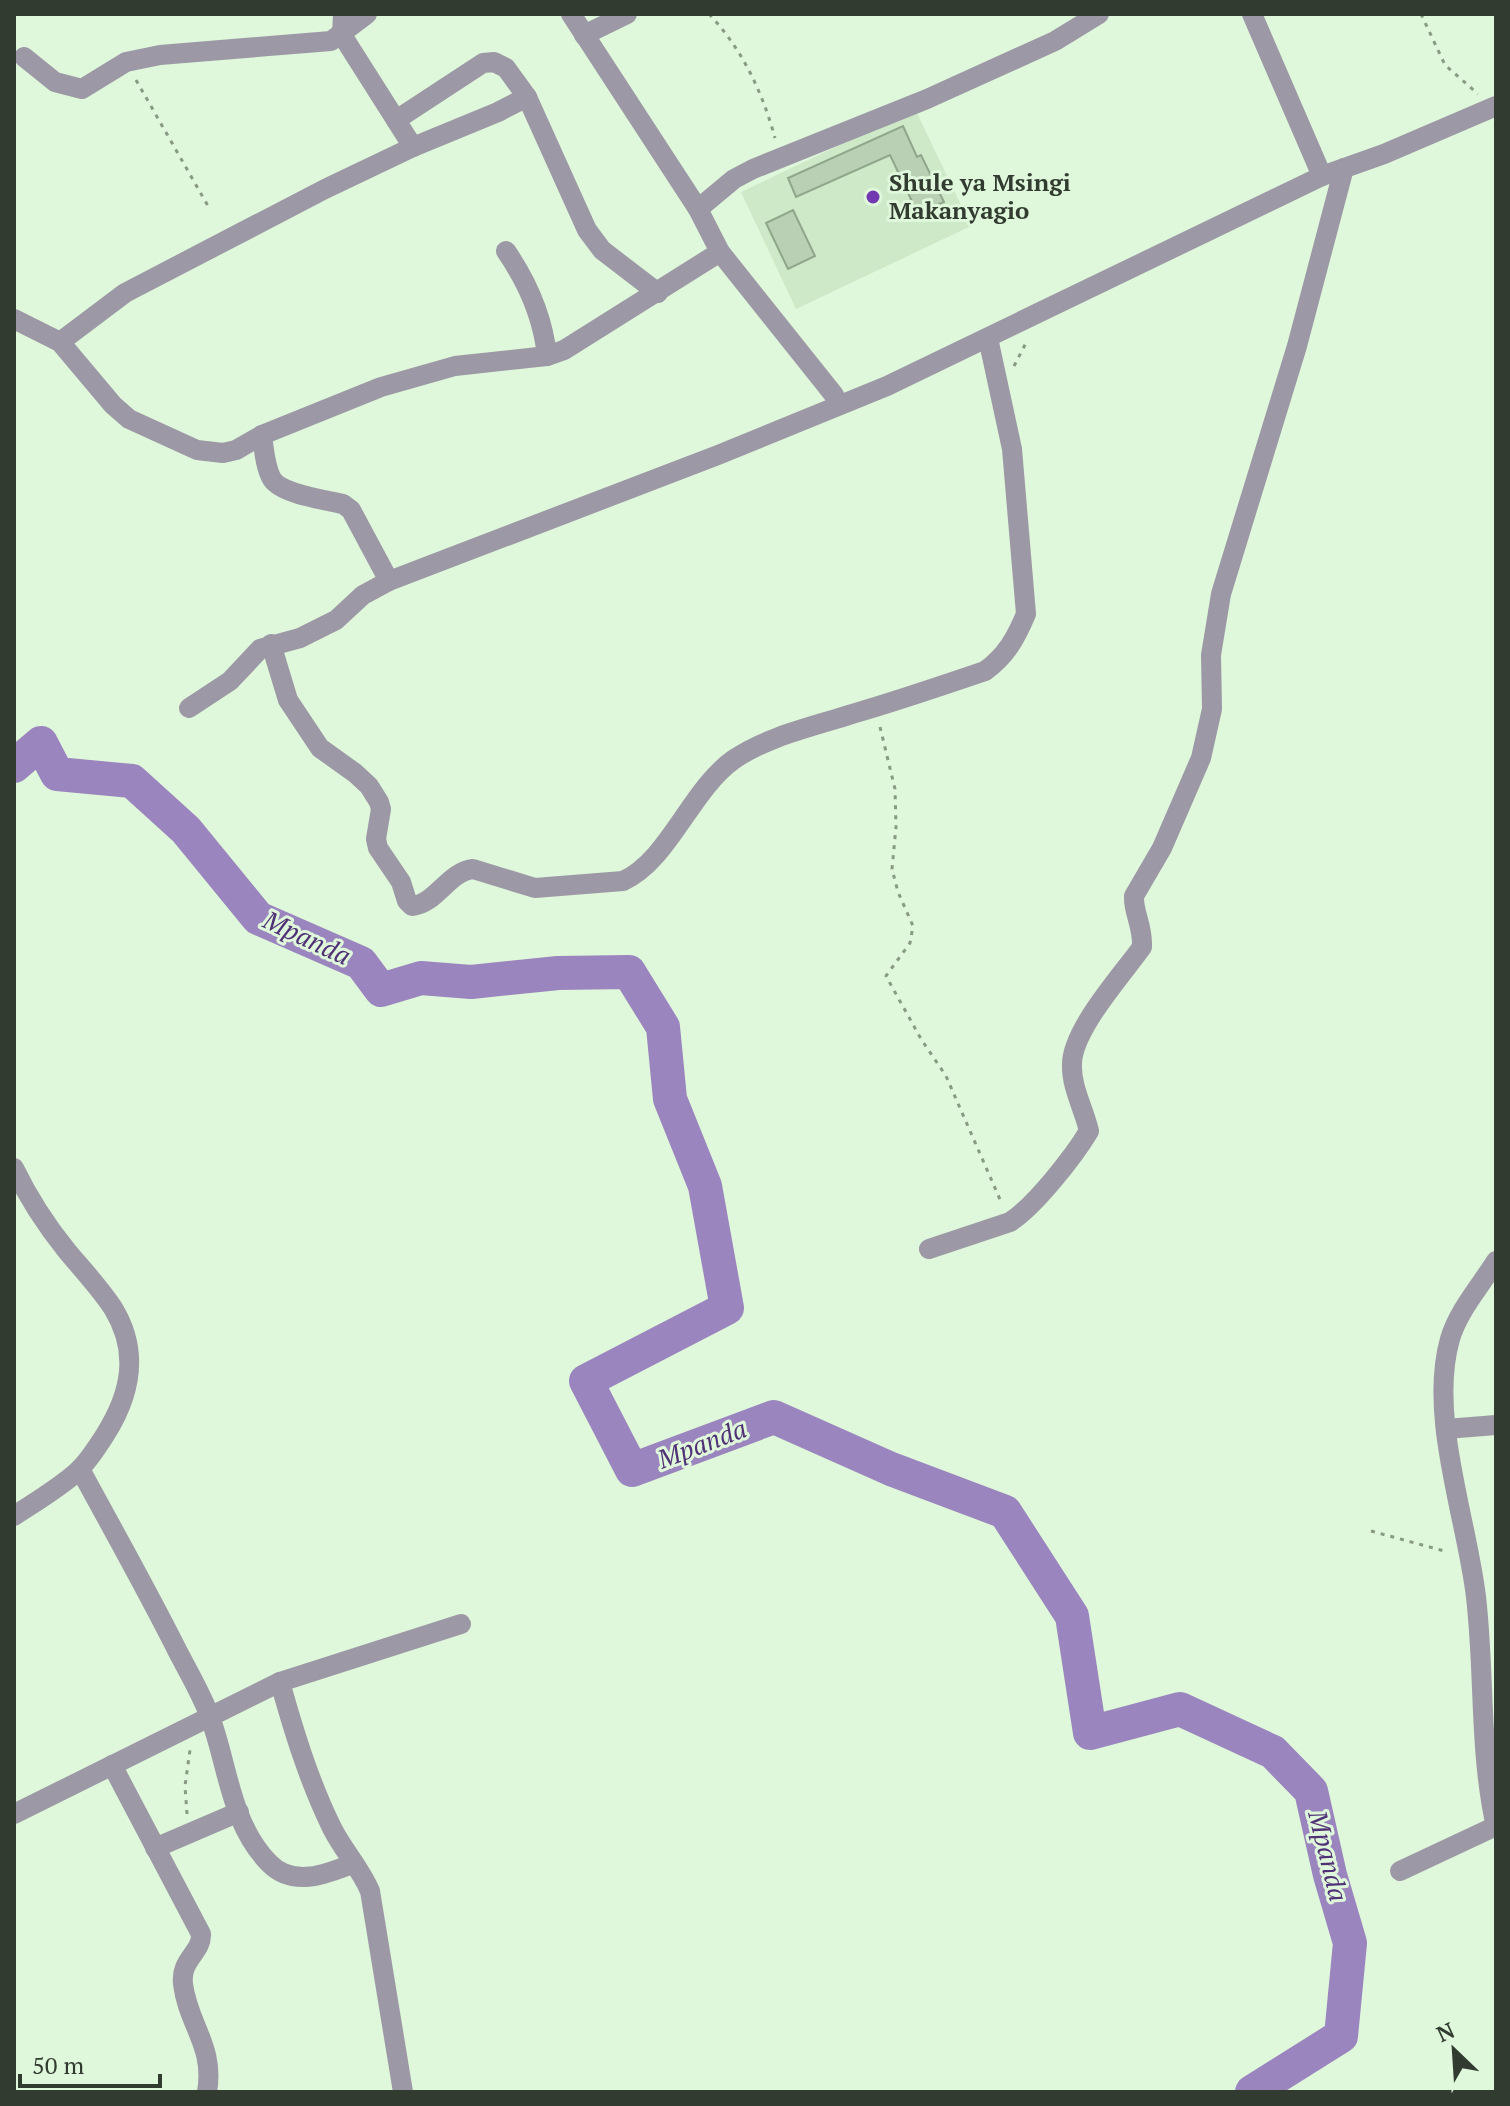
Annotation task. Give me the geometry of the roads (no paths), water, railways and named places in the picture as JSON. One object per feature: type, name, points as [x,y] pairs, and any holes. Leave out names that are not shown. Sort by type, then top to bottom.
[{"type":"street","points":[[24,57],[55,82],[82,89],[126,62],[160,55],[331,41],[343,24],[367,14]]},
{"type":"street","points":[[571,14],[698,209],[720,252],[834,395]]},
{"type":"street","points":[[584,35],[627,14]]},
{"type":"street","points":[[698,209],[734,179],[780,157],[927,99],[1055,41],[1099,14]]},
{"type":"street","points":[[1252,14],[1322,176]]},
{"type":"street","points":[[343,24],[413,147]]},
{"type":"street","points":[[396,120],[483,63],[494,62],[506,68],[527,97],[587,230],[602,250],[658,293]]},
{"type":"street","points":[[60,342],[125,293],[413,147],[527,97]]},
{"type":"street","points":[[189,708],[230,681],[260,649],[300,638],[336,620],[363,595],[389,581],[718,455],[887,386],[1322,176],[1495,107]]},
{"type":"street","points":[[929,1249],[1010,1222],[1036,1200],[1089,1131],[1074,1080],[1072,1064],[1075,1043],[1142,947],[1143,933],[1134,896],[1162,848],[1201,758],[1212,709],[1211,655],[1221,594],[1297,346],[1344,168]]},
{"type":"street","points":[[506,251],[518,269],[544,328],[547,356]]},
{"type":"street","points":[[14,319],[60,342],[113,405],[129,419],[197,450],[223,453],[381,387],[455,366],[547,356],[564,350],[720,252]]},
{"type":"street","points":[[271,644],[288,700],[320,748],[355,773],[369,786],[379,802],[378,848],[401,882],[407,901],[412,906],[422,904],[459,873],[473,869],[535,888],[623,881],[635,876],[708,784],[733,760],[775,738],[985,671],[1000,660],[1026,614],[1013,464],[988,338]]},
{"type":"street","points":[[262,435],[273,481],[281,488],[343,504],[351,510],[389,581]]},
{"type":"street","points":[[14,1168],[34,1205],[112,1307],[124,1330],[129,1357],[127,1390],[116,1417],[80,1469],[14,1516]]},
{"type":"street","points":[[1400,1871],[1496,1826],[1491,1774],[1486,1594],[1467,1552],[1446,1429],[1444,1381],[1450,1339],[1496,1261]]},
{"type":"street","points":[[1446,1429],[1496,1425]]},
{"type":"street","points":[[80,1469],[154,1604],[250,1836],[270,1864],[287,1874],[310,1878],[354,1863]]},
{"type":"street","points":[[14,1814],[280,1682],[461,1624]]},
{"type":"street","points":[[280,1682],[303,1762],[317,1797],[333,1831],[370,1891],[403,2092]]},
{"type":"street","points":[[112,1765],[201,1934],[199,1947],[186,1962],[183,1985],[205,2049],[210,2073],[207,2092]]},
{"type":"street","points":[[155,1848],[239,1812]]},
{"type":"waterway","name":"Mpanda","points":[[14,766],[41,743],[57,774],[132,781],[186,830],[258,918],[361,963],[381,990],[421,978],[471,982],[558,973],[629,972],[663,1027],[670,1099],[705,1186],[727,1308],[586,1381],[632,1470],[774,1417],[891,1469],[1005,1512],[1072,1616],[1090,1733],[1180,1709],[1273,1752],[1311,1791],[1330,1875],[1350,1943],[1341,2036],[1252,2092]]},
{"type":"place","name":"Shule ya Msingi Makanyagio","points":[[873,197]]}]
